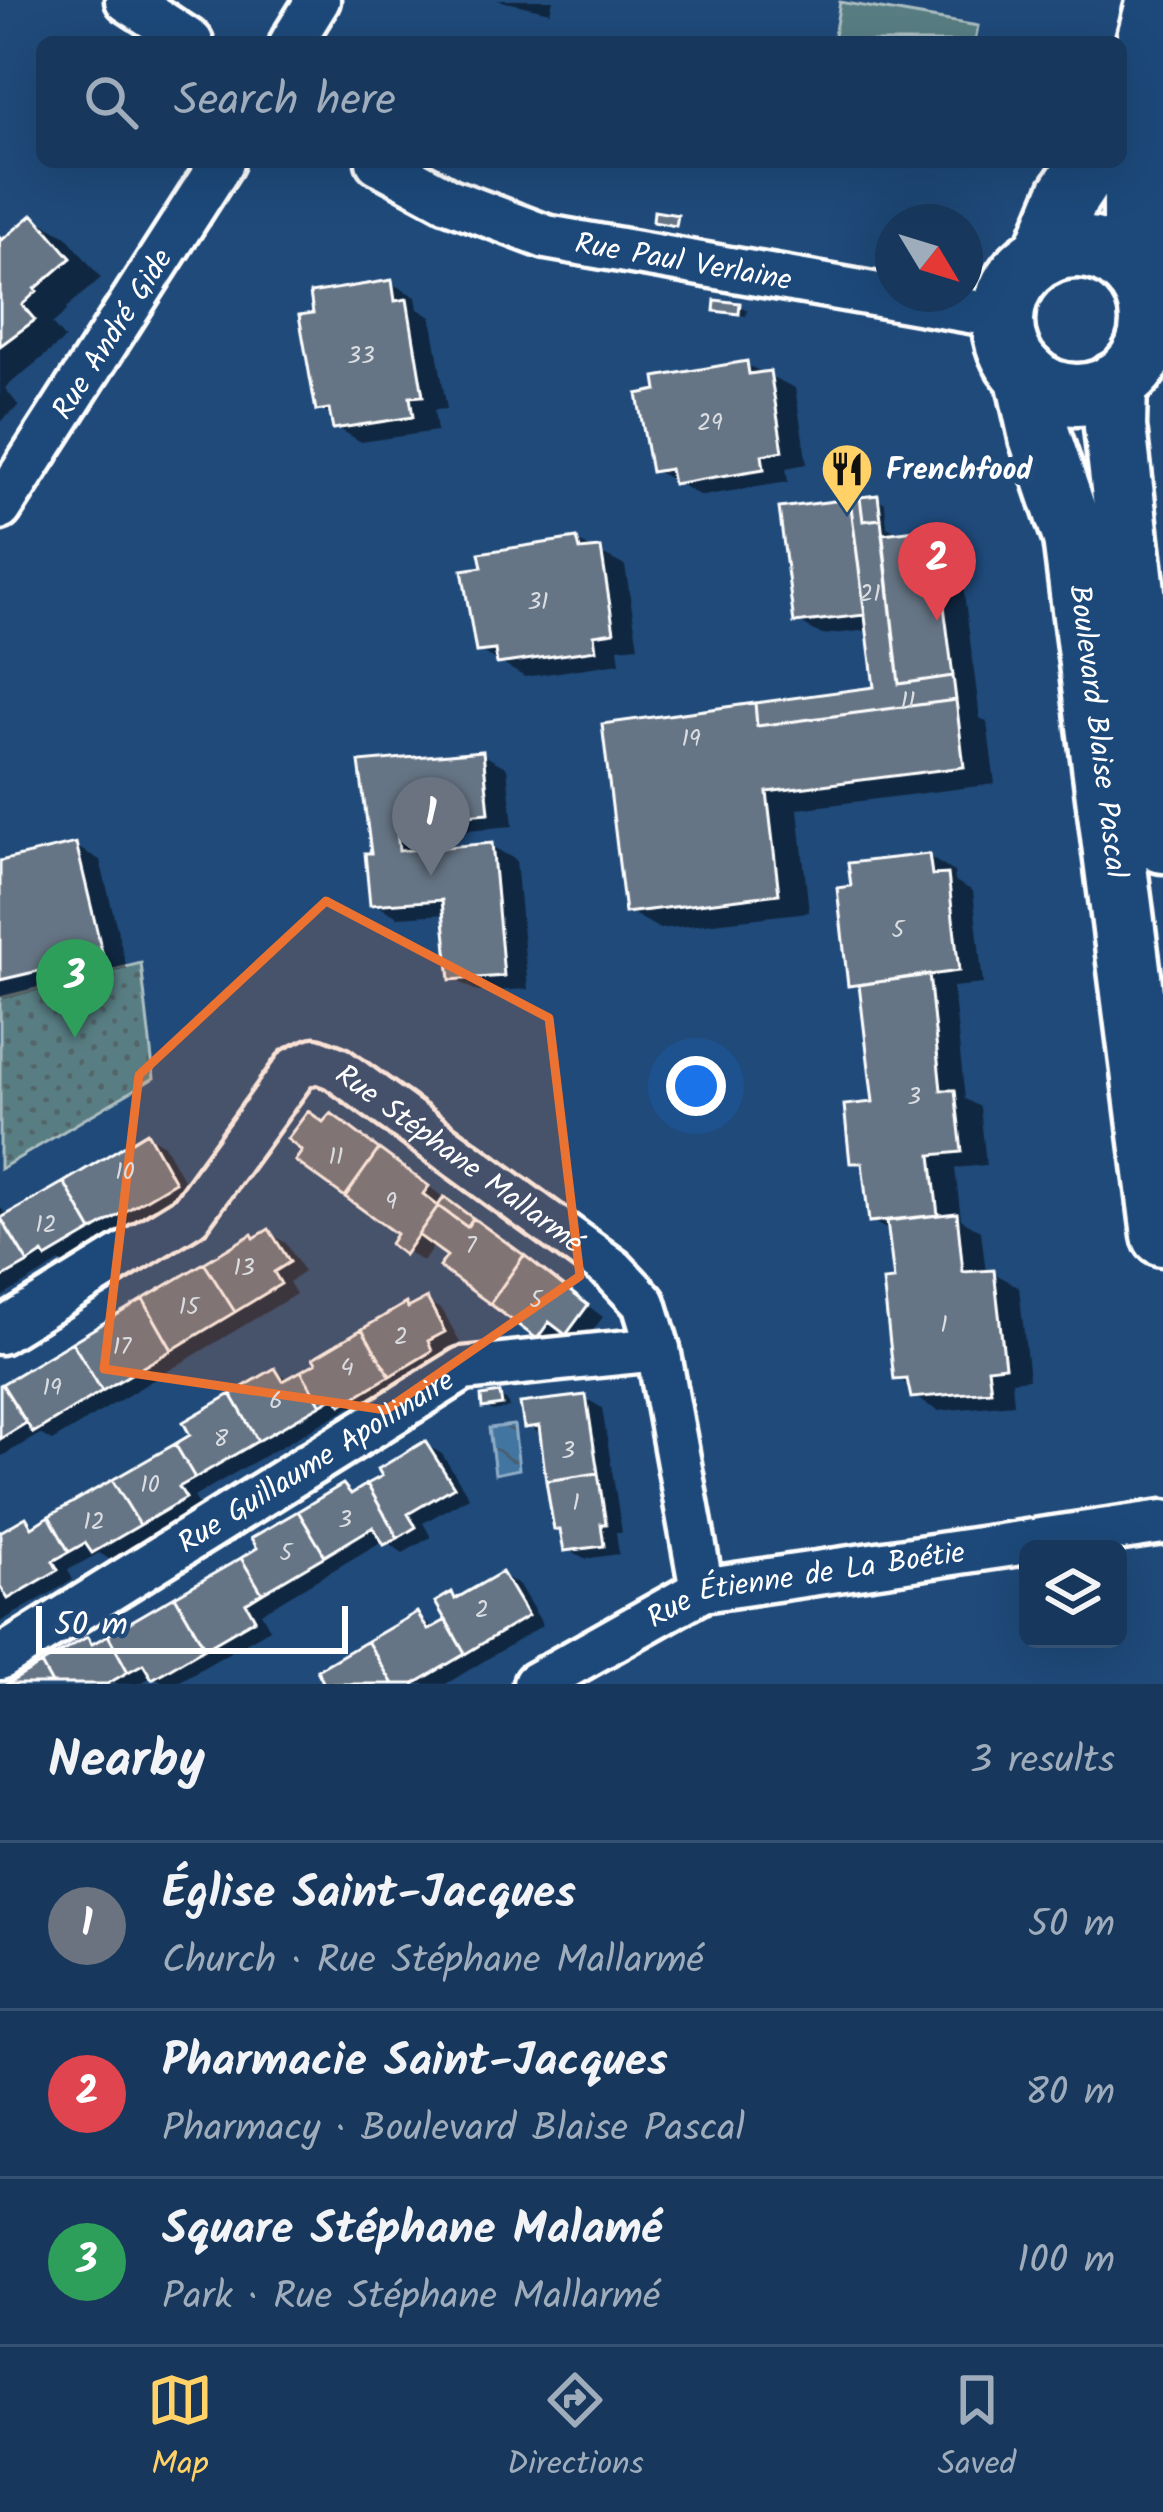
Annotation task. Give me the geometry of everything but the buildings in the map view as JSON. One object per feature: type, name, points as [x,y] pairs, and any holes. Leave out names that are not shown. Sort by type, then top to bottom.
[{"type":"street","points":[[127,0],[182,36]]},
{"type":"street","points":[[296,36],[318,0]]},
{"type":"street","points":[[1134,273],[1128,102],[1158,0]]},
{"type":"street","name":"Rue André Gide","points":[[0,508],[218,168]]},
{"type":"street","name":"Rue Paul Verlaine","points":[[389,168],[448,200],[546,237],[1004,317]]},
{"type":"street","points":[[1044,255],[1087,168]]},
{"type":"street","points":[[1004,317],[1011,288],[1023,271],[1058,249],[1100,250],[1119,259],[1146,291],[1157,335],[1132,370],[1116,383],[1076,395],[1055,392],[1026,374]]},
{"type":"street","name":"Boulevard Blaise Pascal","points":[[1004,317],[1009,350],[1026,374],[1040,437],[1074,538],[1163,1235]]},
{"type":"street","name":"Boulevard Blaise Pascal","points":[[1116,383],[1114,427],[1163,842]]},
{"type":"street","name":"Rue Stéphane Mallarmé","points":[[0,1332],[190,1215],[296,1069],[315,1060],[336,1068],[613,1270],[644,1303],[658,1349],[702,1590]]},
{"type":"street","name":"Rue Guillaume Apollinaire","points":[[0,1658],[463,1370],[658,1349]]},
{"type":"street","name":"Rue Étienne de La Boétie","points":[[536,1684],[702,1590],[1163,1522]]},
{"type":"highlighted area","points":[[326,901],[549,1018],[580,1276],[386,1410],[104,1369],[139,1075]]},
{"type":"green space","points":[[840,2],[978,26],[976,36],[834,36]]},
{"type":"green space","points":[[141,963],[154,1078],[0,1169],[0,998]]},
{"type":"water","points":[[514,1425],[519,1469],[495,1474],[489,1428]]},
{"type":"place","name":"Frenchfood","points":[[847,515]]},
{"type":"place","name":"Pharmacie Saint-Jacques","points":[[937,621]]},
{"type":"place","name":"Église Saint-Jacques","points":[[431,876]]},
{"type":"place","name":"Square Stéphane Malamé","points":[[75,1038]]}]
